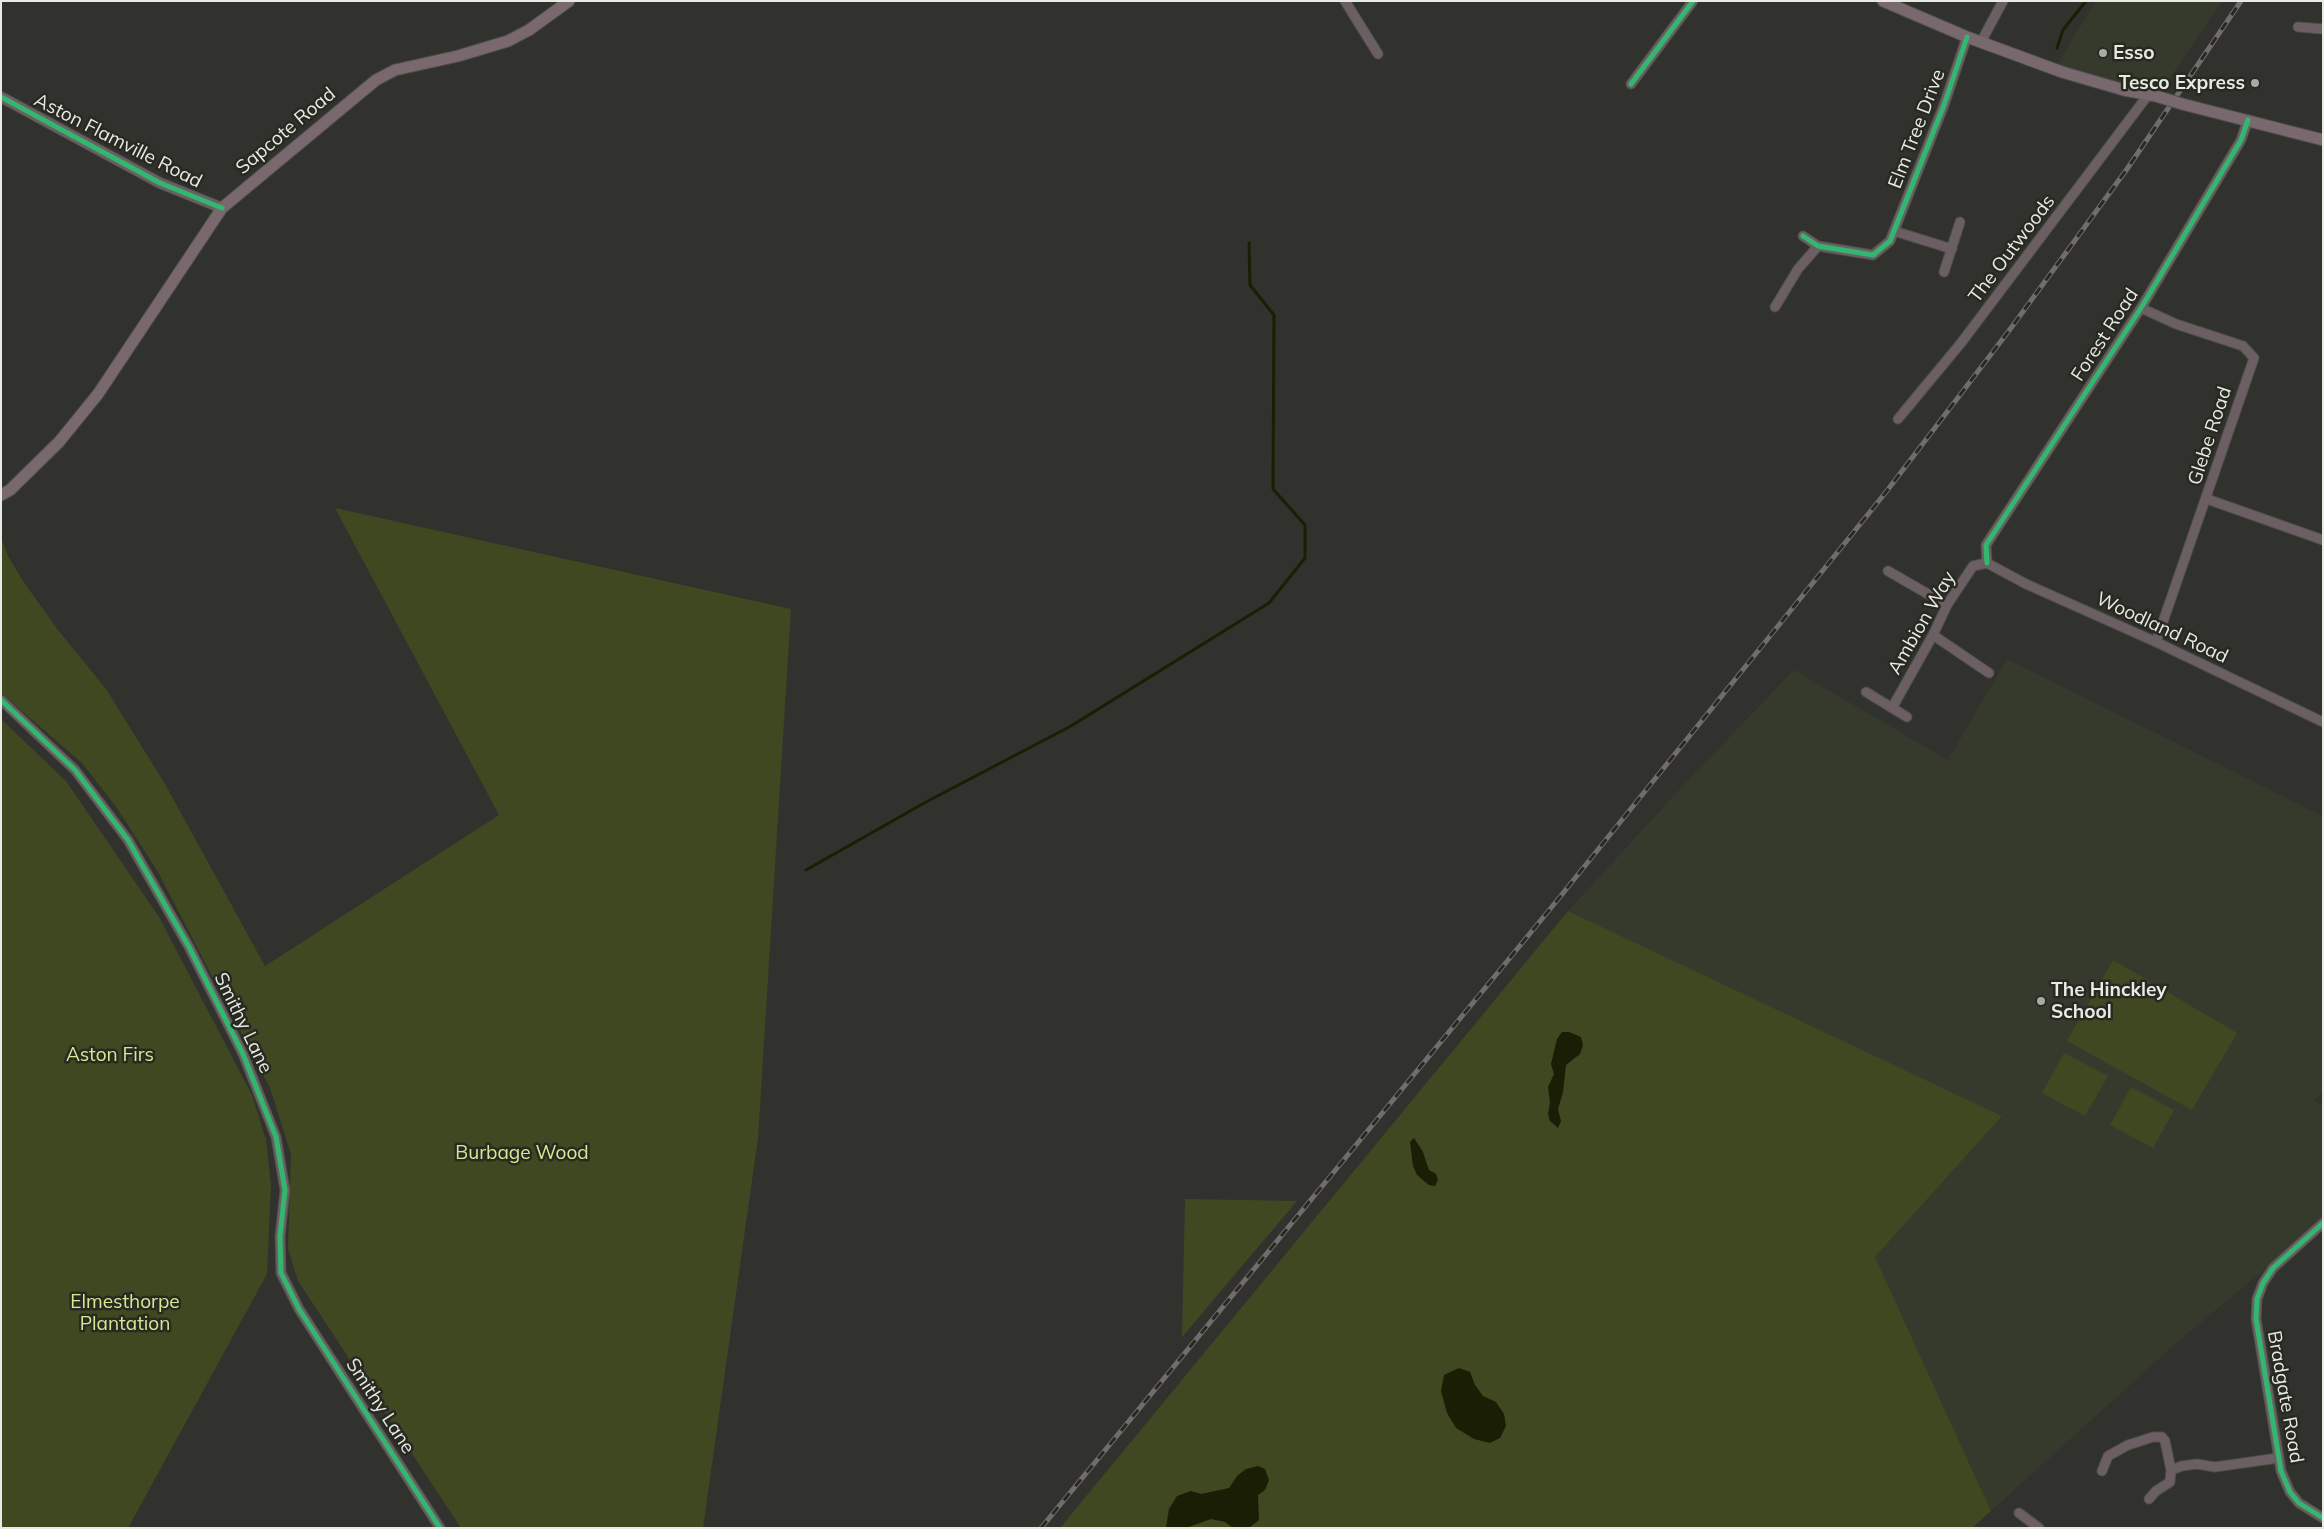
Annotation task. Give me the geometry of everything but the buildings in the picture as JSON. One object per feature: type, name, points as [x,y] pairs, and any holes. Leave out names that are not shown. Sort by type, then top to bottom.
[{"type":"main road","name":"Sapcote Road","points":[[1,495],[10,490],[59,442],[98,394],[222,208],[376,80],[395,70],[458,56],[508,41],[529,30],[569,1]]},
{"type":"main road","points":[[1883,1],[1967,37],[2062,72],[2124,90],[2152,95],[2323,140]]},
{"type":"street","points":[[1345,1],[1378,54]]},
{"type":"street","points":[[1631,84],[1693,1]]},
{"type":"street","points":[[1981,42],[2003,1]]},
{"type":"street","points":[[2298,27],[2323,30]]},
{"type":"street","name":"Elm Tree Drive","points":[[1818,246],[1873,255],[1890,241],[1944,105],[1967,37]]},
{"type":"street","name":"The Outwoods","points":[[1898,419],[1961,343],[2152,95]]},
{"type":"street","name":"Aston Flamville Road","points":[[1,97],[160,183],[222,208]]},
{"type":"street","name":"Forest Road","points":[[1987,563],[1986,546],[2141,308],[2241,140],[2248,120]]},
{"type":"street","points":[[1944,272],[1960,222]]},
{"type":"street","points":[[1894,231],[1952,249]]},
{"type":"street","points":[[1775,307],[1798,269],[1818,246],[1803,236]]},
{"type":"street","name":"Glebe Road","points":[[2141,308],[2176,324],[2243,346],[2254,358],[2156,642]]},
{"type":"street","points":[[2207,498],[2323,540]]},
{"type":"street","name":"Ambion Way","points":[[1892,708],[1934,635],[1947,605],[1973,566],[1987,563]]},
{"type":"street","name":"Woodland Road","points":[[1987,563],[2026,584],[2156,642],[2323,722]]},
{"type":"street","points":[[1888,571],[1947,605]]},
{"type":"street","points":[[1934,635],[1989,673]]},
{"type":"street","points":[[1866,692],[1907,717]]},
{"type":"street","name":"Smithy Lane","points":[[1,700],[75,770],[128,840],[189,947],[244,1054],[276,1137],[285,1190],[280,1236],[281,1273],[298,1309],[440,1528]]},
{"type":"street","name":"Bradgate Road","points":[[2323,1223],[2273,1268],[2260,1291],[2256,1318],[2278,1458],[2290,1492],[2305,1508],[2323,1518]]},
{"type":"street","points":[[2102,1471],[2108,1456],[2128,1445],[2153,1437],[2162,1437],[2165,1441],[2171,1470],[2170,1482],[2156,1491],[2149,1499]]},
{"type":"street","points":[[2171,1470],[2196,1464],[2214,1468],[2278,1458]]},
{"type":"street","points":[[2018,1513],[2039,1528]]},
{"type":"shaded area","points":[[2096,1],[2222,1],[2161,91],[2053,71]]},
{"type":"shaded area","name":"The Hinckley School","points":[[2007,659],[2323,816],[2323,1092],[2314,1100],[2323,1106],[2323,1220],[2173,1346],[1991,1511],[1875,1257],[2002,1116],[1568,911],[1690,778],[1794,670],[1948,760]]},
{"type":"shaded area","points":[[1562,1032],[1569,1032],[1581,1037],[1583,1045],[1580,1054],[1566,1065],[1563,1092],[1558,1109],[1561,1121],[1558,1128],[1550,1121],[1548,1114],[1550,1102],[1548,1087],[1554,1074],[1551,1064],[1557,1039]]},
{"type":"shaded area","points":[[1414,1138],[1423,1152],[1429,1170],[1436,1174],[1438,1180],[1435,1186],[1429,1185],[1417,1175],[1413,1166],[1410,1142]]},
{"type":"shaded area","points":[[1459,1368],[1470,1372],[1475,1385],[1483,1396],[1496,1402],[1504,1414],[1506,1426],[1500,1438],[1490,1443],[1474,1439],[1456,1428],[1447,1413],[1441,1391],[1444,1375]]},
{"type":"shaded area","points":[[1258,1466],[1265,1469],[1269,1480],[1265,1490],[1258,1495],[1259,1520],[1250,1527],[1233,1528],[1225,1522],[1211,1519],[1186,1528],[1166,1528],[1169,1509],[1177,1496],[1191,1491],[1201,1494],[1229,1488],[1237,1476],[1246,1469]]},
{"type":"green space","name":"Burbage Wood","points":[[335,508],[791,609],[758,1138],[703,1528],[461,1528],[298,1281],[288,1249],[291,1154],[270,1088],[158,872],[117,808],[82,763],[1,693],[1,538],[8,556],[23,581],[58,630],[106,689],[165,784],[265,966],[499,815]]},
{"type":"green space","points":[[1,719],[66,781],[159,917],[252,1095],[266,1140],[271,1185],[267,1274],[128,1528],[1,1528]]},
{"type":"green space","points":[[1568,911],[2002,1116],[1875,1257],[1991,1511],[1972,1528],[1060,1528]]},
{"type":"green space","points":[[2113,960],[2237,1033],[2192,1110],[2067,1041]]},
{"type":"green space","points":[[2064,1053],[2108,1076],[2085,1116],[2042,1093]]},
{"type":"green space","points":[[2131,1087],[2174,1110],[2153,1148],[2110,1125]]},
{"type":"green space","points":[[1185,1199],[1297,1201],[1182,1337]]},
{"type":"waterway","points":[[2057,48],[2063,30],[2086,1]]},
{"type":"waterway","points":[[806,870],[926,802],[1071,726],[1269,603],[1305,558],[1305,525],[1273,489],[1274,315],[1250,285],[1249,243]]},
{"type":"railway","points":[[1041,1528],[1555,903],[1886,492],[2011,328],[2127,169],[2241,1]]},
{"type":"cycle path","points":[[1631,84],[1693,1]]},
{"type":"cycle path","points":[[1803,236],[1818,246],[1873,255],[1890,241],[1944,105],[1967,37]]},
{"type":"cycle path","points":[[1,97],[160,183],[222,208]]},
{"type":"cycle path","points":[[1987,563],[1986,545],[2141,308],[2241,140],[2248,120]]},
{"type":"cycle path","points":[[1,700],[75,770],[128,840],[189,947],[243,1054],[276,1137],[285,1190],[280,1236],[281,1273],[299,1309],[440,1528]]},
{"type":"cycle path","points":[[2323,1223],[2273,1268],[2263,1283],[2257,1299],[2256,1319],[2281,1471],[2290,1492],[2299,1503],[2323,1518]]},
{"type":"place","name":"Esso","points":[[2103,53]]},
{"type":"place","name":"Tesco Express","points":[[2255,83]]},
{"type":"place","name":"The Hinckley School","points":[[2041,1001]]},
{"type":"park label","name":"Aston Firs","points":[[110,1055]]},
{"type":"park label","name":"Elmesthorpe Plantation","points":[[125,1313]]}]
